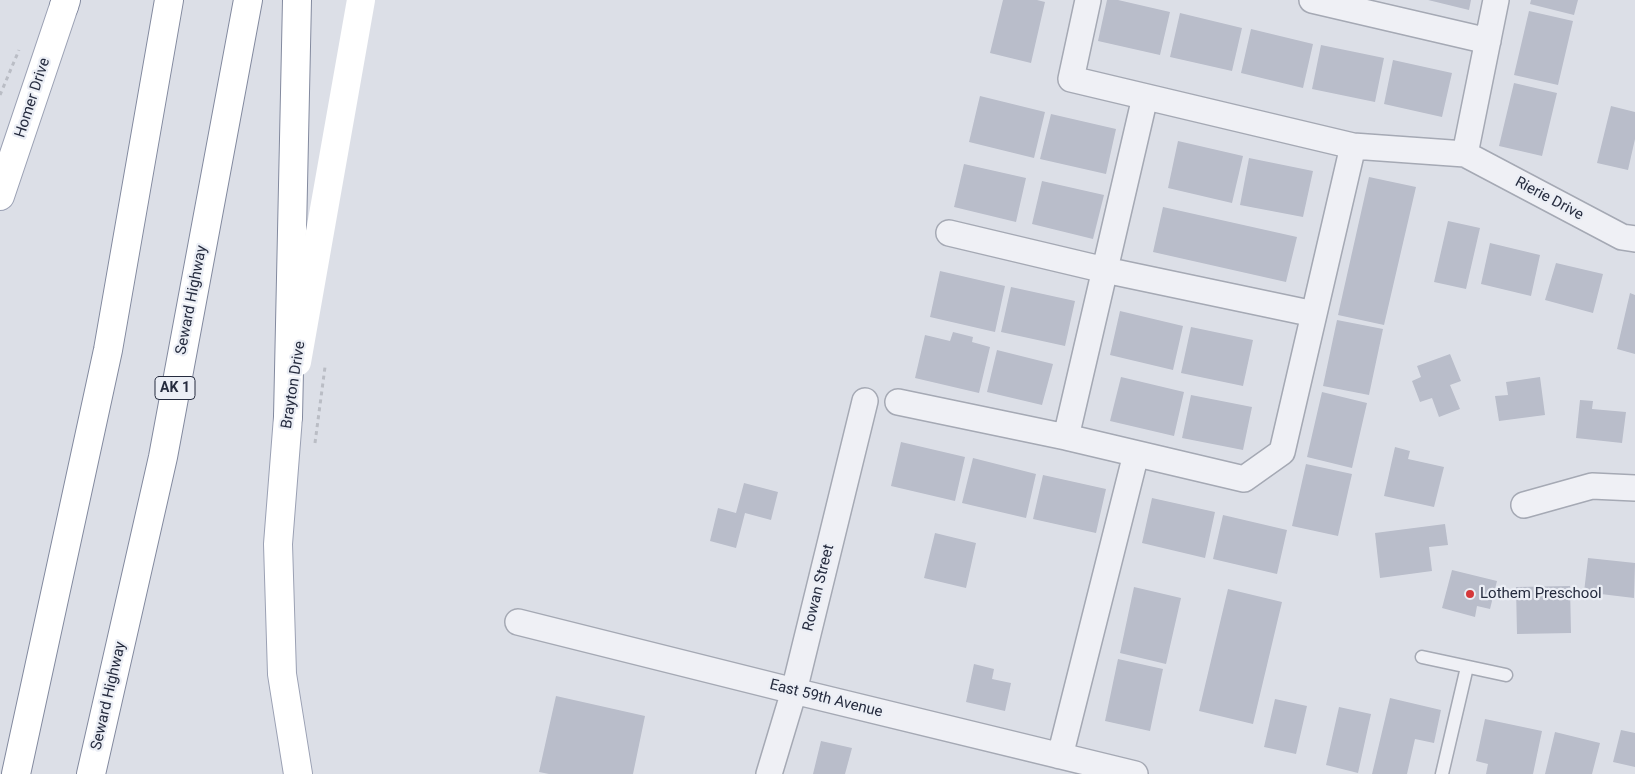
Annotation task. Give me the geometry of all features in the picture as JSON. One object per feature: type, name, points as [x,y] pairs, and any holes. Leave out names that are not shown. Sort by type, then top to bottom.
[{"type":"main road","points":[[16,774],[108,350],[169,0]]},
{"type":"main road","name":"Seward Highway","points":[[91,774],[162,457],[248,0]]},
{"type":"main road","points":[[288,417],[297,0]]},
{"type":"main road","name":"Brayton Drive","points":[[298,774],[282,674],[278,544],[288,417],[360,0]]},
{"type":"main road","name":"Homer Drive","points":[[0,196],[65,2]]},
{"type":"street","points":[[1088,0],[1071,79],[1353,146],[1465,154],[1496,0]]},
{"type":"street","points":[[1312,0],[1488,41]]},
{"type":"street","points":[[1066,437],[1145,97]]},
{"type":"street","points":[[898,402],[1066,437],[1244,479],[1282,452],[1353,146]]},
{"type":"street","name":"Rierie Drive","points":[[1465,154],[1622,237],[1635,239]]},
{"type":"street","points":[[950,233],[1105,270],[1314,314]]},
{"type":"street","name":"Rowan Street","points":[[769,774],[794,692],[865,400]]},
{"type":"street","points":[[1060,756],[1136,454]]},
{"type":"street","points":[[1524,504],[1592,486],[1635,488]]},
{"type":"street","name":"East 59th Avenue","points":[[518,622],[794,692],[1135,774]]},
{"type":"lane","points":[[1422,657],[1506,676]]},
{"type":"lane","points":[[1442,774],[1467,667]]},
{"type":"path","points":[[315,446],[326,362]]},
{"type":"building","points":[[1003,0],[1037,0],[1045,2],[1031,63],[990,53]]},
{"type":"building","points":[[1107,0],[1118,0],[1170,12],[1160,55],[1098,41]]},
{"type":"building","points":[[1428,0],[1471,0],[1469,10]]},
{"type":"building","points":[[1531,0],[1578,0],[1574,15],[1530,4]]},
{"type":"building","points":[[1529,11],[1573,21],[1558,85],[1514,75]]},
{"type":"building","points":[[1180,13],[1242,28],[1232,71],[1170,57]]},
{"type":"building","points":[[1251,29],[1313,44],[1303,88],[1241,73]]},
{"type":"building","points":[[1321,45],[1384,58],[1375,102],[1312,89]]},
{"type":"building","points":[[1393,60],[1452,73],[1442,117],[1384,104]]},
{"type":"building","points":[[1514,83],[1557,93],[1542,156],[1499,146]]},
{"type":"building","points":[[980,96],[1045,112],[1034,158],[969,142]]},
{"type":"building","points":[[1611,106],[1635,112],[1635,139],[1628,170],[1597,163]]},
{"type":"building","points":[[1051,114],[1116,129],[1106,174],[1040,159]]},
{"type":"building","points":[[1178,141],[1243,156],[1232,203],[1168,188]]},
{"type":"building","points":[[1249,158],[1313,171],[1303,217],[1240,205]]},
{"type":"building","points":[[964,164],[1026,178],[1016,222],[954,207]]},
{"type":"building","points":[[1369,177],[1416,187],[1384,325],[1338,315]]},
{"type":"building","points":[[1042,181],[1104,195],[1093,239],[1032,224]]},
{"type":"building","points":[[1163,207],[1297,237],[1286,282],[1153,252]]},
{"type":"building","points":[[1448,221],[1480,228],[1466,289],[1434,282]]},
{"type":"building","points":[[1490,243],[1540,255],[1531,296],[1481,284]]},
{"type":"building","points":[[1556,263],[1603,274],[1593,313],[1545,300]]},
{"type":"building","points":[[940,271],[1005,286],[995,332],[930,317]]},
{"type":"building","points":[[1011,287],[1075,301],[1065,346],[1001,332]]},
{"type":"building","points":[[1630,293],[1635,295],[1635,354],[1617,349]]},
{"type":"building","points":[[1120,311],[1183,326],[1173,370],[1110,355]]},
{"type":"building","points":[[1337,320],[1383,329],[1369,395],[1323,386]]},
{"type":"building","points":[[1191,327],[1253,340],[1243,386],[1181,373]]},
{"type":"building","points":[[953,332],[973,337],[972,342],[990,347],[979,393],[915,378],[925,335],[950,341]]},
{"type":"building","points":[[997,350],[1053,364],[1042,405],[987,392]]},
{"type":"building","points":[[1450,354],[1461,381],[1450,385],[1460,409],[1439,417],[1432,398],[1420,402],[1412,381],[1421,377],[1417,366]]},
{"type":"building","points":[[1121,377],[1184,392],[1174,436],[1110,421]]},
{"type":"building","points":[[1540,377],[1545,415],[1499,421],[1495,396],[1508,395],[1506,382]]},
{"type":"building","points":[[1322,392],[1367,403],[1352,468],[1307,457]]},
{"type":"building","points":[[1191,395],[1252,407],[1243,450],[1182,438]]},
{"type":"building","points":[[1580,400],[1593,401],[1592,409],[1626,412],[1622,443],[1576,438]]},
{"type":"building","points":[[901,442],[965,457],[955,501],[891,486]]},
{"type":"building","points":[[1395,447],[1410,451],[1408,459],[1444,467],[1434,507],[1384,496]]},
{"type":"building","points":[[973,458],[1036,474],[1026,518],[962,503]]},
{"type":"building","points":[[1306,464],[1352,474],[1338,536],[1292,526]]},
{"type":"building","points":[[1043,475],[1106,489],[1096,533],[1033,519]]},
{"type":"building","points":[[744,483],[778,492],[771,520],[745,513],[736,548],[710,541],[718,508],[736,513]]},
{"type":"building","points":[[1152,498],[1215,512],[1205,558],[1142,543]]},
{"type":"building","points":[[1223,515],[1287,530],[1277,574],[1213,559]]},
{"type":"building","points":[[1445,524],[1448,545],[1429,547],[1432,571],[1380,578],[1375,533]]},
{"type":"building","points":[[935,533],[976,543],[966,588],[924,578]]},
{"type":"building","points":[[1588,558],[1635,563],[1634,598],[1584,592]]},
{"type":"building","points":[[1452,570],[1497,581],[1490,609],[1477,606],[1475,617],[1442,608]]},
{"type":"building","points":[[1570,586],[1571,633],[1517,634],[1516,587]]},
{"type":"building","points":[[1134,587],[1181,598],[1166,664],[1120,653]]},
{"type":"building","points":[[1228,589],[1282,602],[1253,724],[1199,711]]},
{"type":"building","points":[[1118,659],[1163,669],[1150,731],[1105,721]]},
{"type":"building","points":[[974,664],[994,669],[992,679],[1011,683],[1005,711],[966,702]]},
{"type":"building","points":[[556,696],[645,716],[633,774],[549,774],[539,772]]},
{"type":"building","points":[[1390,698],[1441,710],[1434,743],[1415,739],[1407,774],[1372,774]]},
{"type":"building","points":[[1275,699],[1307,706],[1296,754],[1264,747]]},
{"type":"building","points":[[1339,707],[1371,714],[1358,773],[1326,765]]},
{"type":"building","points":[[1485,719],[1542,731],[1533,774],[1486,774],[1488,764],[1476,761]]},
{"type":"building","points":[[1621,730],[1635,733],[1635,767],[1613,762]]},
{"type":"building","points":[[1555,732],[1600,743],[1592,774],[1545,774]]},
{"type":"building","points":[[821,741],[852,748],[845,774],[813,774]]},
{"type":"place","name":"Lothem Preschool","points":[[1470,594]]}]
